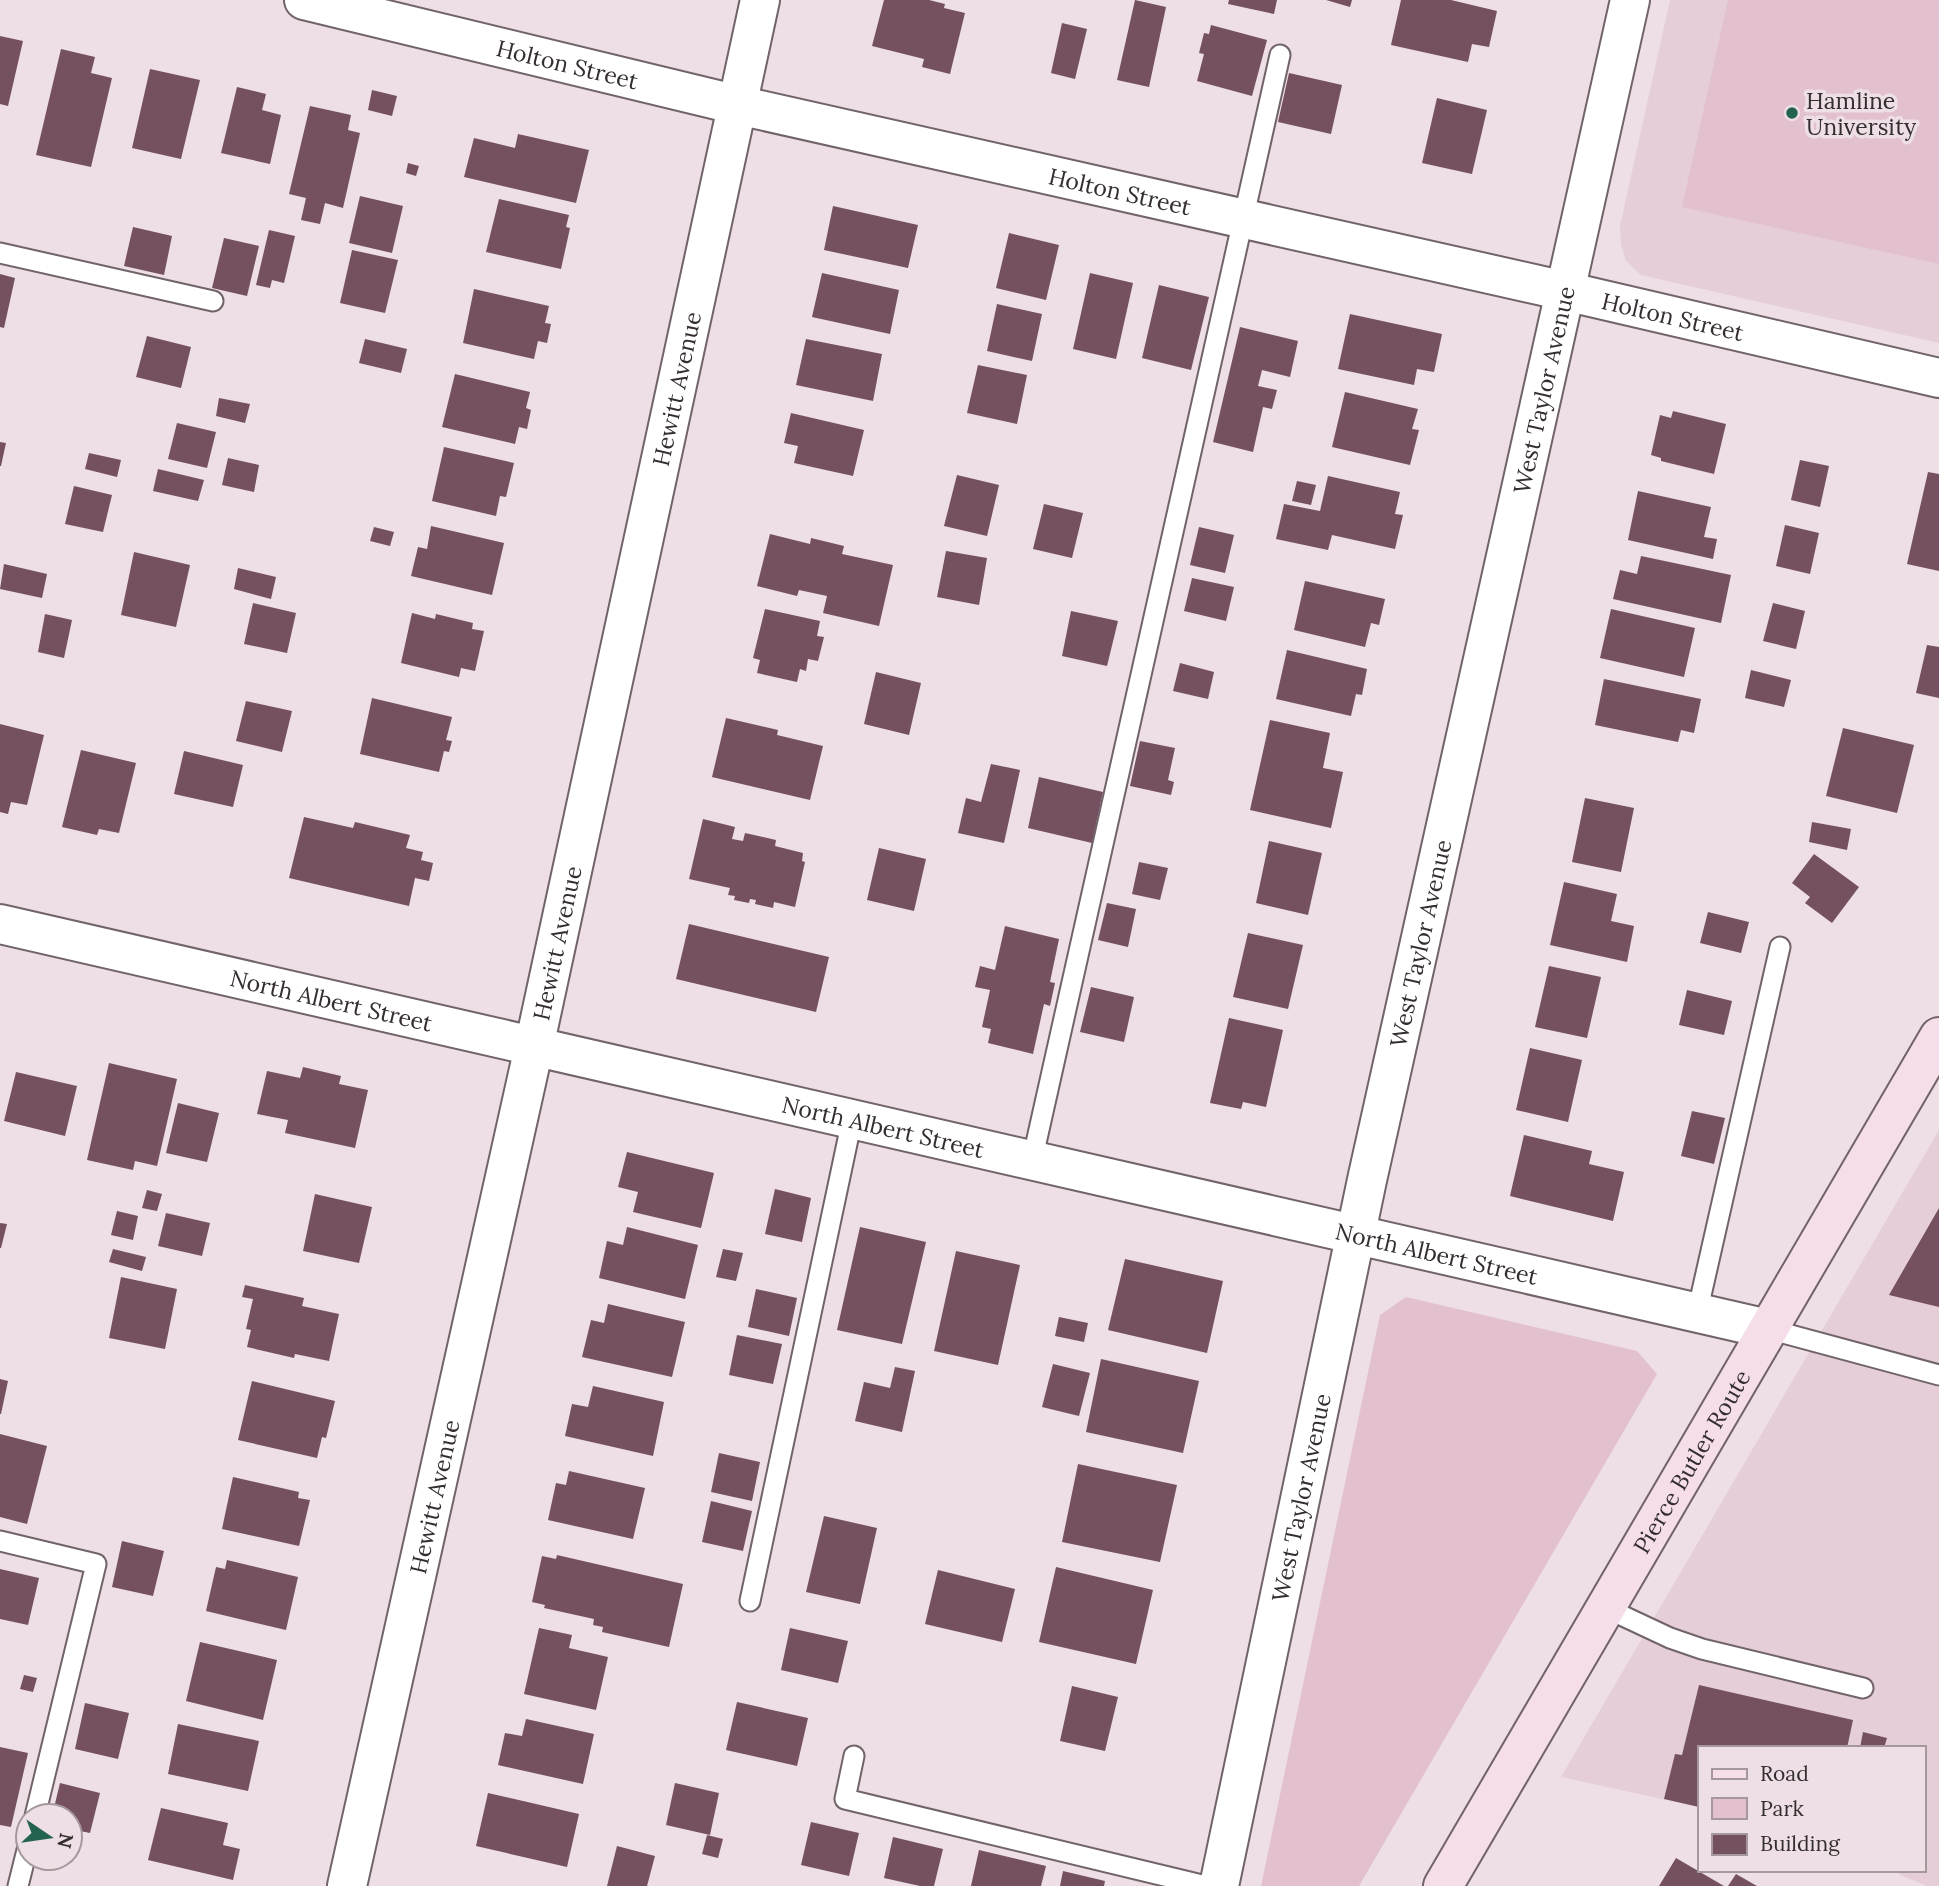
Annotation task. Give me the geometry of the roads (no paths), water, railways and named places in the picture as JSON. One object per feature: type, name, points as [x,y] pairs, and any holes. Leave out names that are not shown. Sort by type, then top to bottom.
[{"type":"main road","name":"Pierce Butler Route","points":[[1443,1886],[1939,1037]]},
{"type":"street","name":"Holton Street","points":[[304,0],[379,9],[738,105],[1939,378]]},
{"type":"street","name":"Hewitt Avenue","points":[[347,1886],[534,1047],[760,0]]},
{"type":"street","name":"West Taylor Avenue","points":[[1219,1886],[1355,1233],[1630,0]]},
{"type":"street","name":"North Albert Street","points":[[0,924],[1768,1329]]},
{"type":"lane","points":[[1032,1161],[1279,55]]},
{"type":"lane","points":[[0,253],[213,301]]},
{"type":"lane","points":[[1697,1313],[1780,947]]},
{"type":"lane","points":[[750,1601],[852,1119]]},
{"type":"lane","points":[[1768,1329],[1939,1374]]},
{"type":"lane","points":[[0,1541],[96,1564],[38,1802]]},
{"type":"lane","points":[[1606,1608],[1670,1638],[1702,1649],[1863,1688]]},
{"type":"lane","points":[[853,1756],[845,1799],[1206,1886]]},
{"type":"place","name":"Hamline University","points":[[1792,113]]}]
